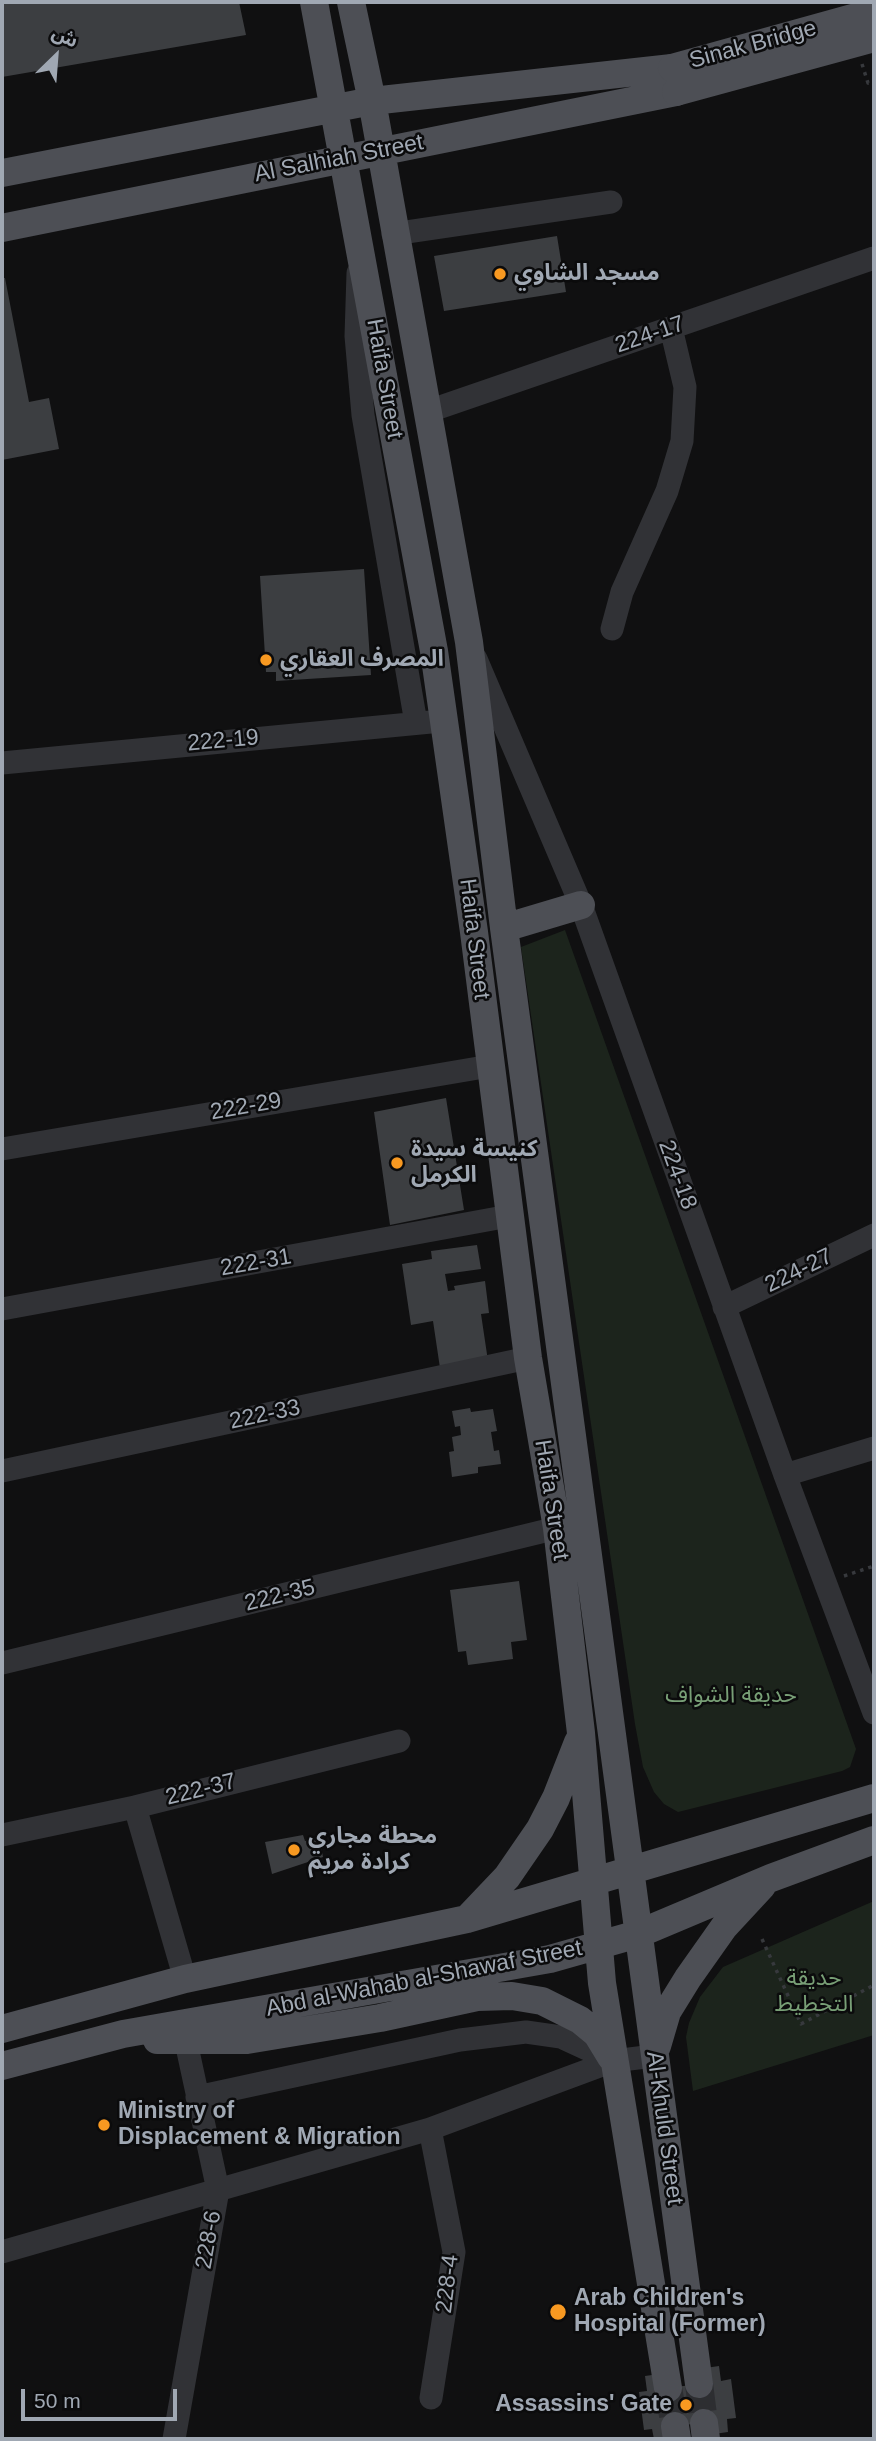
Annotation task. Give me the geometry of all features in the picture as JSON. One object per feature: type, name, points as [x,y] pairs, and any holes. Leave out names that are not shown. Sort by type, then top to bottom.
[{"type":"main road","name":"Haifa Street","points":[[314,2],[444,720],[528,1358],[557,1528],[580,1733],[593,1882]]},
{"type":"main road","name":"Haifa Street","points":[[351,2],[372,101],[393,234],[469,642],[504,928],[630,1871]]},
{"type":"main road","name":"Sinak Bridge","points":[[674,80],[874,12]]},
{"type":"main road","name":"Sinak Bridge","points":[[674,80],[874,38]]},
{"type":"main road","name":"Al Salhiah Street","points":[[2,173],[372,101],[674,80]]},
{"type":"main road","name":"Al Salhiah Street","points":[[2,228],[381,151],[674,80]]},
{"type":"main road","points":[[504,928],[581,905]]},
{"type":"main road","points":[[467,1920],[507,1877],[540,1829],[570,1766],[580,1733]]},
{"type":"main road","name":"Abd al-Wahab al-Shawaf Street","points":[[2,2029],[185,1979],[467,1920],[874,1798]]},
{"type":"main road","name":"Abd al-Wahab al-Shawaf Street","points":[[2,2066],[123,2034],[550,1959],[638,1934],[771,1878],[874,1840]]},
{"type":"main road","name":"Al-Khuld Street","points":[[630,1871],[699,2384]]},
{"type":"main road","points":[[654,2056],[667,2012],[688,1978],[724,1927],[771,1878]]},
{"type":"main road","name":"Al-Khuld Street","points":[[593,1882],[598,1946],[613,2061],[668,2388]]},
{"type":"main road","points":[[123,2034],[167,2042],[247,2040],[380,2018],[477,1997],[512,1996],[542,2001],[580,2021],[597,2034],[613,2061]]},
{"type":"street","points":[[393,234],[611,202]]},
{"type":"street","points":[[361,253],[355,297],[359,383],[369,458],[416,723]]},
{"type":"street","name":"224-17","points":[[426,412],[874,258]]},
{"type":"street","points":[[612,629],[622,592],[667,491],[682,442],[685,387],[671,328]]},
{"type":"street","name":"224-18","points":[[469,642],[581,905],[724,1307],[874,1713]]},
{"type":"street","name":"222-19","points":[[2,763],[444,720]]},
{"type":"street","name":"222-29","points":[[2,1149],[490,1066]]},
{"type":"street","name":"222-31","points":[[2,1309],[509,1216]]},
{"type":"street","name":"224-27","points":[[724,1307],[874,1235]]},
{"type":"street","name":"222-33","points":[[2,1471],[528,1358]]},
{"type":"street","points":[[785,1475],[874,1448]]},
{"type":"street","name":"222-35","points":[[2,1663],[557,1528]]},
{"type":"street","name":"222-37","points":[[2,1835],[135,1807],[399,1741]]},
{"type":"street","points":[[135,1807],[185,1979]]},
{"type":"street","points":[[197,2097],[460,2040],[526,2032],[561,2037],[613,2061]]},
{"type":"street","name":"228-6","points":[[174,2439],[218,2190],[187,2042]]},
{"type":"street","points":[[2,2252],[430,2129],[613,2061],[654,2056]]},
{"type":"street","name":"228-4","points":[[430,2129],[454,2252],[431,2398]]},
{"type":"path","points":[[868,83],[874,81]]},
{"type":"path","points":[[825,1583],[874,1566]]},
{"type":"path","points":[[762,1939],[800,2024],[874,1985]]},
{"type":"green space","name":"حديقة الشواف","points":[[565,930],[856,1749],[850,1767],[842,1771],[678,1812],[664,1804],[654,1792],[643,1767],[635,1724],[521,947]]},
{"type":"green space","name":"حديقة التخطيط","points":[[874,1901],[874,2035],[693,2091],[686,2037],[689,2023],[700,1997],[723,1967]]},
{"type":"building","points":[[2,2],[239,2],[246,35],[2,77]]},
{"type":"building","name":"مسجد الشاوي","points":[[557,236],[566,292],[444,311],[434,256]]},
{"type":"building","points":[[2,278],[5,278],[29,402],[49,398],[59,449],[2,460]]},
{"type":"building","points":[[364,569],[371,675],[276,681],[276,672],[266,672],[260,576]]},
{"type":"building","points":[[446,1098],[464,1210],[390,1225],[374,1112]]},
{"type":"building","points":[[477,1245],[481,1269],[445,1274],[448,1291],[455,1290],[454,1286],[485,1281],[489,1313],[481,1314],[488,1361],[440,1368],[433,1321],[411,1325],[402,1264],[432,1259],[431,1251]]},
{"type":"building","points":[[470,1408],[471,1412],[493,1409],[497,1431],[491,1432],[494,1451],[499,1450],[501,1464],[478,1467],[478,1473],[452,1477],[449,1452],[454,1451],[452,1437],[461,1435],[460,1426],[455,1427],[452,1411]]},
{"type":"building","points":[[519,1581],[527,1640],[511,1642],[513,1659],[468,1665],[466,1651],[458,1652],[450,1590]]},
{"type":"building","name":"محطة مجاري كرادة مريم","points":[[303,1835],[305,1841],[319,1837],[323,1857],[272,1874],[265,1842]]},
{"type":"building","points":[[719,2366],[721,2381],[731,2379],[736,2418],[727,2419],[728,2432],[714,2434],[712,2421],[666,2428],[667,2439],[654,2439],[652,2429],[644,2430],[639,2392],[647,2391],[645,2376],[659,2374],[660,2389],[707,2383],[705,2368]]},
{"type":"tunnel","points":[[699,2384],[704,2423]]},
{"type":"tunnel","points":[[668,2388],[675,2426]]},
{"type":"place","name":"مسجد الشاوي","points":[[500,274]]},
{"type":"place","name":"المصرف العقاري","points":[[266,660]]},
{"type":"place","name":"كنيسة سيدة الكرمل","points":[[397,1163]]},
{"type":"place","name":"محطة مجاري كرادة مريم","points":[[294,1850]]},
{"type":"place","name":"Ministry of Displacement & Migration","points":[[104,2125]]},
{"type":"place","name":"Arab Children's Hospital (Former)","points":[[558,2312]]},
{"type":"place","name":"Assassins' Gate","points":[[686,2405]]}]
